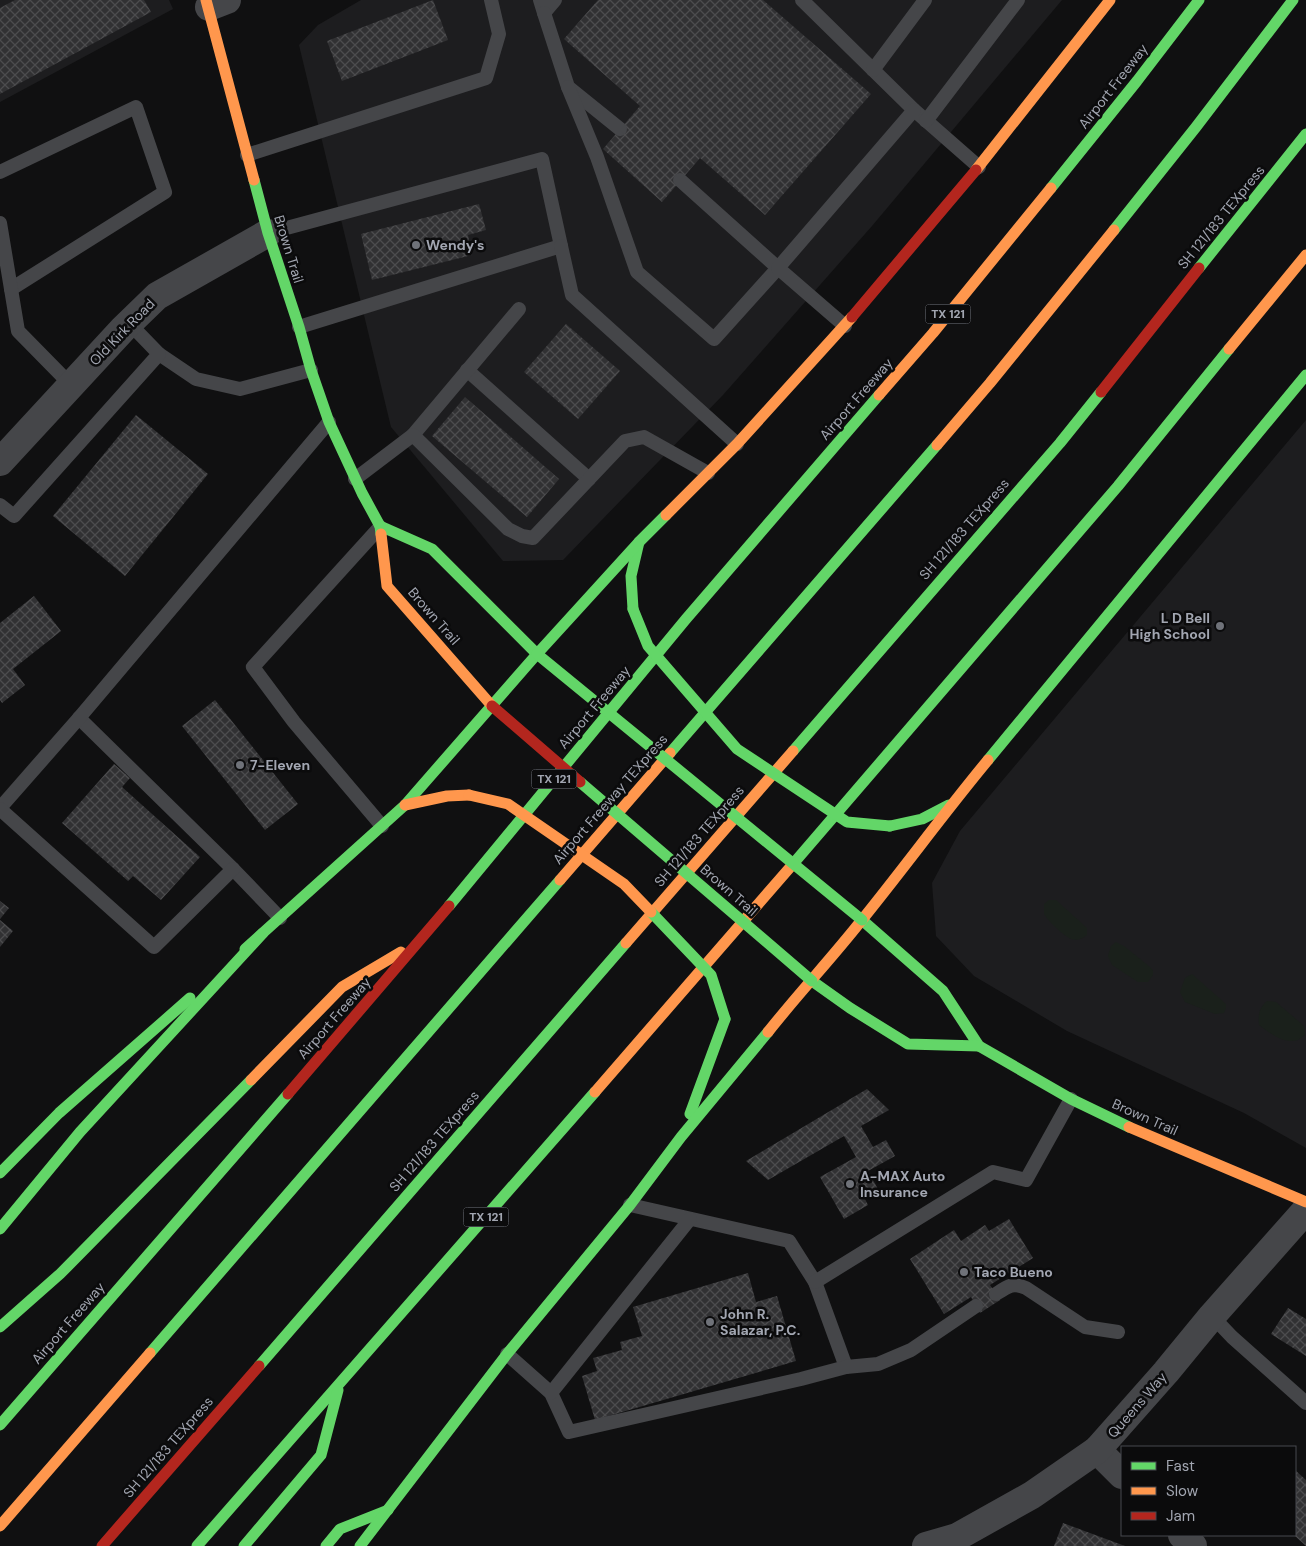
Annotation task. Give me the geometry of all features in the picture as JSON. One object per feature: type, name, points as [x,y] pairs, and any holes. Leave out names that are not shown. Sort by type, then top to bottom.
[{"type":"main road","points":[[0,1173],[59,1113],[405,805],[536,654],[640,540],[737,444],[844,326],[979,167],[1110,0]]},
{"type":"main road","name":"Airport Freeway","points":[[0,1425],[422,939],[686,619],[933,333],[1137,81],[1199,0]]},
{"type":"main road","name":"Airport Freeway TEXpress","points":[[0,1526],[990,383],[1196,127],[1293,0]]},
{"type":"main road","name":"Brown Trail","points":[[214,2],[247,155],[268,233],[329,422],[355,479],[380,526],[387,586],[492,706],[812,981],[850,1008],[908,1044],[979,1046]]},
{"type":"main road","name":"SH 121/183 TEXpress","points":[[102,1546],[1060,443],[1306,134]]},
{"type":"main road","name":"TX 121","points":[[197,1546],[632,1050],[1111,493],[1306,255]]},
{"type":"main road","points":[[360,1546],[507,1354],[630,1205],[681,1137],[784,1012],[812,981],[862,920],[952,803],[1306,375]]},
{"type":"main road","name":"Brown Trail","points":[[380,526],[432,549],[536,654],[862,920],[943,991],[979,1046],[1071,1099],[1128,1127],[1306,1202]]},
{"type":"main road","points":[[640,540],[631,576],[633,609],[648,646],[737,749],[847,822],[890,826],[922,818],[952,803]]},
{"type":"main road","points":[[405,805],[447,796],[469,795],[508,804],[624,884],[711,975],[725,1019],[716,1048],[681,1137]]},
{"type":"main road","points":[[0,1229],[80,1132],[263,933]]},
{"type":"main road","points":[[0,1327],[60,1274],[342,987],[422,939]]},
{"type":"main road","points":[[244,1546],[321,1455],[340,1384]]},
{"type":"main road","points":[[326,1546],[340,1529],[388,1510]]},
{"type":"street","name":"Old Kirk Road","points":[[0,462],[129,323],[157,296],[268,233]]},
{"type":"street","name":"Queens Way","points":[[926,1546],[957,1537],[1032,1495],[1097,1450],[1306,1210]]},
{"type":"street","points":[[1097,1450],[1121,1474]]},
{"type":"street","points":[[1183,1536],[1193,1546]]},
{"type":"lane","points":[[247,155],[486,78],[499,34],[491,0]]},
{"type":"lane","points":[[555,0],[542,7],[568,87],[597,157],[637,272],[714,339],[914,110]]},
{"type":"lane","points":[[802,0],[914,110],[979,167]]},
{"type":"lane","points":[[873,70],[925,0]]},
{"type":"lane","points":[[926,121],[1018,0]]},
{"type":"lane","points":[[568,87],[620,129]]},
{"type":"lane","points":[[0,172],[136,107],[165,192],[11,289]]},
{"type":"lane","points":[[268,233],[542,159],[572,295],[737,444]]},
{"type":"lane","points":[[680,180],[844,326]]},
{"type":"lane","points":[[0,222],[18,331],[71,385]]},
{"type":"lane","points":[[299,327],[560,246]]},
{"type":"lane","points":[[355,479],[412,435],[519,309]]},
{"type":"lane","points":[[129,323],[159,354],[196,379],[240,389],[311,370]]},
{"type":"lane","points":[[0,505],[14,516],[159,354]]},
{"type":"lane","points":[[467,370],[589,480]]},
{"type":"lane","points":[[233,869],[154,947],[0,808],[79,718],[329,422]]},
{"type":"lane","points":[[412,435],[508,529],[533,538],[625,441],[644,437],[708,473]]},
{"type":"lane","points":[[380,526],[253,667],[294,722],[382,826]]},
{"type":"lane","points":[[79,718],[233,869],[280,918]]},
{"type":"lane","points":[[815,1282],[993,1172],[1026,1180],[1071,1099]]},
{"type":"lane","points":[[630,1205],[789,1241],[815,1282],[846,1367]]},
{"type":"lane","points":[[551,1393],[690,1219]]},
{"type":"lane","points":[[996,1294],[1007,1287],[1018,1284],[1085,1327],[1118,1332]]},
{"type":"lane","points":[[507,1354],[551,1393],[569,1432],[846,1367],[878,1364],[911,1350],[976,1306]]},
{"type":"lane","points":[[1212,1316],[1232,1337],[1306,1403]]},
{"type":"shaded area","points":[[0,0],[169,0],[173,9],[0,102]]},
{"type":"shaded area","points":[[361,0],[1062,0],[872,226],[723,395],[563,560],[503,561],[391,427],[299,45],[318,25]]},
{"type":"shaded area","name":"L D Bell High School","points":[[1306,420],[1306,1148],[1244,1113],[1067,1031],[974,976],[936,936],[932,883],[960,831]]},
{"type":"shaded area","points":[[1049,900],[1056,900],[1087,928],[1087,935],[1073,940],[1048,920],[1044,913],[1044,904]]},
{"type":"shaded area","points":[[1116,942],[1124,946],[1150,967],[1153,975],[1148,982],[1138,982],[1112,965],[1108,956],[1111,946]]},
{"type":"shaded area","points":[[1192,974],[1226,1004],[1224,1013],[1215,1014],[1185,1002],[1180,992],[1185,978]]},
{"type":"shaded area","points":[[1267,1001],[1276,1002],[1304,1026],[1305,1035],[1298,1040],[1288,1041],[1277,1037],[1259,1025],[1262,1006]]},
{"type":"building","points":[[15,0],[144,0],[151,12],[0,94],[0,8]]},
{"type":"building","points":[[433,0],[448,40],[342,81],[327,41]]},
{"type":"building","points":[[598,0],[763,0],[871,94],[765,215],[700,158],[662,202],[603,149],[640,106],[564,39]]},
{"type":"building","name":"Wendy's","points":[[479,204],[486,230],[468,235],[472,255],[372,280],[361,234]]},
{"type":"building","points":[[566,324],[620,371],[578,419],[524,372]]},
{"type":"building","points":[[465,397],[559,479],[527,517],[432,436]]},
{"type":"building","points":[[136,415],[208,474],[125,576],[53,516]]},
{"type":"building","points":[[34,596],[61,631],[13,669],[25,685],[2,703],[0,700],[0,623]]},
{"type":"building","name":"7-Eleven","points":[[215,700],[298,804],[265,830],[182,726]]},
{"type":"building","points":[[114,764],[130,778],[122,787],[200,857],[161,900],[133,876],[128,881],[62,823]]},
{"type":"building","points":[[0,901],[9,908],[0,919]]},
{"type":"building","points":[[0,920],[13,931],[0,947]]},
{"type":"building","points":[[867,1089],[889,1110],[861,1126],[873,1147],[886,1140],[895,1156],[868,1171],[879,1191],[865,1199],[868,1205],[844,1219],[820,1177],[856,1157],[844,1136],[768,1180],[746,1161]]},
{"type":"building","name":"Taco Bueno","points":[[1009,1219],[1033,1258],[990,1285],[1000,1300],[980,1313],[971,1297],[944,1314],[910,1259],[954,1230],[961,1241],[985,1225],[989,1231]]},
{"type":"building","points":[[748,1273],[756,1302],[777,1296],[796,1361],[595,1420],[582,1376],[597,1371],[593,1358],[622,1350],[620,1342],[642,1336],[633,1307]]},
{"type":"building","points":[[1288,1308],[1306,1319],[1306,1356],[1271,1334]]},
{"type":"building","points":[[1296,1471],[1306,1480],[1306,1546],[1295,1536]]},
{"type":"building","points":[[1063,1523],[1125,1546],[1054,1546]]},
{"type":"traffic: fast","points":[[1051,188],[1199,0]]},
{"type":"traffic: fast","points":[[1114,230],[1293,0]]},
{"type":"traffic: fast","points":[[1199,268],[1306,134]]},
{"type":"traffic: fast","points":[[254,180],[268,233],[329,422],[362,493],[380,526],[381,534]]},
{"type":"traffic: fast","points":[[793,864],[1118,486],[1229,349]]},
{"type":"traffic: fast","points":[[988,760],[1306,375]]},
{"type":"traffic: fast","points":[[793,751],[1060,443],[1101,392]]},
{"type":"traffic: fast","points":[[449,906],[686,619],[879,395]]},
{"type":"traffic: fast","points":[[670,753],[937,445]]},
{"type":"traffic: fast","points":[[245,949],[405,805],[537,654],[666,515]]},
{"type":"traffic: fast","points":[[380,526],[432,549],[537,654]]},
{"type":"traffic: fast","points":[[633,609],[631,576],[639,542]]},
{"type":"traffic: fast","points":[[633,609],[648,646],[737,749],[847,822],[890,826]]},
{"type":"traffic: fast","points":[[537,654],[862,920]]},
{"type":"traffic: fast","points":[[580,782],[812,981]]},
{"type":"traffic: fast","points":[[890,826],[922,819],[949,805]]},
{"type":"traffic: fast","points":[[150,1353],[560,880]]},
{"type":"traffic: fast","points":[[651,912],[711,975],[725,1019]]},
{"type":"traffic: fast","points":[[862,920],[943,991],[979,1046],[1071,1099],[1129,1127]]},
{"type":"traffic: fast","points":[[0,1229],[80,1132],[263,933]]},
{"type":"traffic: fast","points":[[259,1366],[626,943]]},
{"type":"traffic: fast","points":[[812,981],[850,1008],[908,1044],[979,1046]]},
{"type":"traffic: fast","points":[[0,1173],[59,1113],[190,998]]},
{"type":"traffic: fast","points":[[690,1114],[725,1019]]},
{"type":"traffic: fast","points":[[360,1546],[507,1354],[630,1205],[681,1137],[768,1032]]},
{"type":"traffic: fast","points":[[0,1327],[60,1274],[251,1080]]},
{"type":"traffic: fast","points":[[197,1546],[595,1092]]},
{"type":"traffic: fast","points":[[0,1425],[288,1094]]},
{"type":"traffic: fast","points":[[244,1546],[321,1455],[338,1390]]},
{"type":"traffic: fast","points":[[326,1546],[340,1529],[388,1510]]},
{"type":"traffic: slow","points":[[206,0],[254,180]]},
{"type":"traffic: slow","points":[[976,170],[1110,0]]},
{"type":"traffic: slow","points":[[879,395],[933,333],[1051,188]]},
{"type":"traffic: slow","points":[[937,445],[990,383],[1114,230]]},
{"type":"traffic: slow","points":[[1229,349],[1306,255]]},
{"type":"traffic: slow","points":[[666,515],[737,444],[852,317]]},
{"type":"traffic: slow","points":[[381,534],[387,586],[492,706]]},
{"type":"traffic: slow","points":[[626,943],[793,751]]},
{"type":"traffic: slow","points":[[560,880],[670,753]]},
{"type":"traffic: slow","points":[[768,1032],[850,935],[988,760]]},
{"type":"traffic: slow","points":[[405,805],[447,796],[469,795]]},
{"type":"traffic: slow","points":[[469,795],[508,804],[624,884],[651,912]]},
{"type":"traffic: slow","points":[[595,1092],[793,864]]},
{"type":"traffic: slow","points":[[251,1080],[342,987],[401,952]]},
{"type":"traffic: slow","points":[[1129,1127],[1306,1202]]},
{"type":"traffic: slow","points":[[0,1526],[150,1353]]},
{"type":"traffic: jam","points":[[852,317],[976,170]]},
{"type":"traffic: jam","points":[[1101,392],[1199,268]]},
{"type":"traffic: jam","points":[[492,706],[580,782]]},
{"type":"traffic: jam","points":[[288,1094],[449,906]]},
{"type":"traffic: jam","points":[[102,1546],[259,1366]]},
{"type":"place","name":"Wendy's","points":[[416,245]]},
{"type":"place","name":"L D Bell High School","points":[[1220,626]]},
{"type":"place","name":"7-Eleven","points":[[240,765]]},
{"type":"place","name":"A-MAX Auto Insurance","points":[[850,1184]]},
{"type":"place","name":"Taco Bueno","points":[[964,1272]]},
{"type":"place","name":"John R. Salazar, P.C.","points":[[710,1322]]}]
